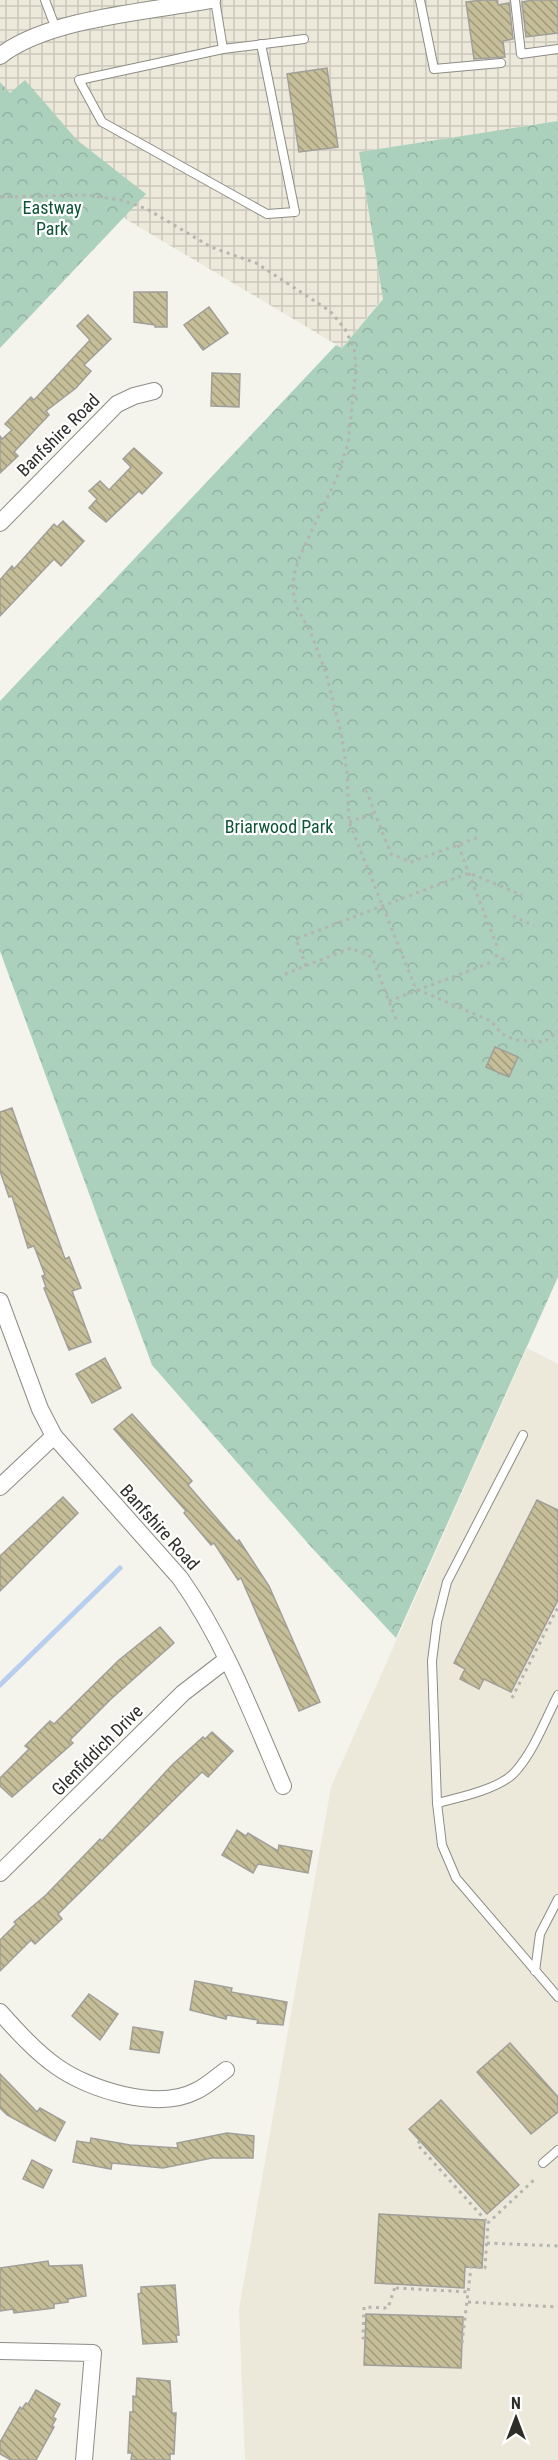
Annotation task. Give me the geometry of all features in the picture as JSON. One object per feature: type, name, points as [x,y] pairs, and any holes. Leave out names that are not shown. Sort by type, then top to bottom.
[{"type":"street","points":[[0,56],[10,49],[56,29],[213,0]]},
{"type":"street","name":"Banfshire Road","points":[[0,523],[117,404],[134,396],[154,391]]},
{"type":"street","name":"Banfshire Road","points":[[0,1301],[40,1409],[54,1436],[180,1578],[212,1627],[283,1786]]},
{"type":"street","points":[[0,1487],[54,1436]]},
{"type":"street","name":"Glenfiddich Drive","points":[[0,1873],[183,1693],[226,1660]]},
{"type":"street","points":[[0,2012],[54,2065],[105,2090],[143,2097],[183,2096],[206,2086],[226,2070]]},
{"type":"street","points":[[0,2351],[93,2353],[84,2460]]},
{"type":"lane","points":[[45,0],[56,29]]},
{"type":"lane","points":[[213,0],[223,50]]},
{"type":"lane","points":[[420,0],[434,69],[501,63]]},
{"type":"lane","points":[[515,0],[521,54],[558,49]]},
{"type":"lane","points":[[261,44],[295,212],[267,214],[102,122],[79,80],[223,50],[261,44],[304,39]]},
{"type":"lane","points":[[523,1435],[447,1582],[437,1622],[432,1661],[437,1803],[442,1845],[456,1878],[558,1997]]},
{"type":"lane","points":[[437,1803],[466,1796],[514,1774],[531,1749],[558,1695]]},
{"type":"lane","points":[[535,1971],[540,1934],[558,1899]]},
{"type":"lane","points":[[543,2163],[558,2150]]},
{"type":"path","points":[[0,197],[87,195],[121,200],[147,208],[218,250],[256,263],[330,311],[345,329],[354,348],[356,369],[348,443],[338,475],[300,556],[294,574],[293,590],[296,606],[311,633],[326,673],[342,736],[347,773],[349,822],[416,989],[491,1021],[502,1034],[516,1040],[544,1042],[558,1031]]},
{"type":"path","points":[[366,790],[391,854],[411,862],[479,837]]},
{"type":"path","points":[[349,822],[375,813]]},
{"type":"path","points":[[458,845],[498,949]]},
{"type":"path","points":[[306,966],[296,939],[469,873],[522,895]]},
{"type":"path","points":[[513,916],[534,926]]},
{"type":"path","points":[[285,974],[351,948],[372,957],[397,1022]]},
{"type":"path","points":[[495,955],[508,962]]},
{"type":"path","points":[[389,1001],[492,962]]},
{"type":"path","points":[[512,1698],[558,1607]]},
{"type":"path","points":[[420,2141],[417,2144],[488,2223]]},
{"type":"path","points":[[462,2343],[471,2268],[485,2268],[488,2223],[534,2179]]},
{"type":"path","points":[[487,2243],[558,2246]]},
{"type":"path","points":[[365,2338],[363,2338],[364,2307],[388,2308],[396,2286],[469,2292]]},
{"type":"path","points":[[468,2302],[558,2307]]},
{"type":"shaded area","points":[[0,0],[558,0],[558,121],[359,152],[383,298],[342,348],[124,218],[0,83]]},
{"type":"shaded area","points":[[527,1348],[558,1364],[558,2460],[245,2460],[239,2309],[331,1787]]},
{"type":"green space","name":"Eastway Park","points":[[25,80],[77,140],[146,194],[0,348],[0,82],[10,93]]},
{"type":"green space","name":"Briarwood Park","points":[[558,121],[558,1277],[396,1638],[312,1548],[152,1365],[0,951],[0,701],[336,345],[342,348],[383,299],[359,152]]},
{"type":"building","points":[[497,0],[498,5],[509,3],[513,39],[503,41],[505,57],[474,59],[466,2]]},
{"type":"building","points":[[558,0],[558,33],[526,37],[522,2]]},
{"type":"building","points":[[327,68],[338,147],[299,152],[287,74]]},
{"type":"building","points":[[134,292],[167,292],[167,327],[134,322]]},
{"type":"building","points":[[209,307],[228,333],[203,350],[184,325]]},
{"type":"building","points":[[88,315],[111,339],[84,365],[91,371],[76,388],[46,411],[49,415],[14,452],[18,456],[0,473],[0,436],[2,439],[12,430],[5,424],[31,397],[34,400],[90,340],[77,326]]},
{"type":"building","points":[[212,373],[240,374],[239,407],[211,406]]},
{"type":"building","points":[[134,448],[162,473],[142,494],[139,491],[106,522],[89,508],[97,499],[89,491],[100,481],[109,490],[131,467],[123,459]]},
{"type":"building","points":[[63,521],[84,541],[61,566],[54,559],[0,616],[0,580],[12,566],[14,569],[54,524],[57,527]]},
{"type":"building","points":[[495,1047],[518,1057],[509,1077],[486,1067]]},
{"type":"building","points":[[12,1108],[65,1259],[69,1257],[81,1288],[72,1291],[91,1342],[69,1350],[44,1288],[46,1287],[42,1276],[45,1275],[34,1246],[28,1248],[12,1196],[9,1197],[0,1171],[0,1112]]},
{"type":"building","points":[[105,1358],[121,1388],[92,1403],[76,1374]]},
{"type":"building","points":[[132,1414],[192,1481],[188,1485],[237,1542],[239,1540],[269,1586],[320,1702],[299,1711],[241,1578],[238,1580],[214,1543],[211,1545],[184,1513],[186,1511],[114,1429]]},
{"type":"building","points":[[63,1497],[78,1513],[0,1591],[0,1556]]},
{"type":"building","points":[[537,1500],[558,1510],[558,1600],[511,1692],[484,1679],[479,1689],[460,1679],[465,1669],[454,1663]]},
{"type":"building","points":[[160,1627],[174,1643],[111,1699],[70,1740],[73,1743],[12,1797],[0,1786],[0,1778],[29,1749],[25,1746],[50,1721],[54,1724],[119,1660]]},
{"type":"building","points":[[212,1732],[233,1751],[208,1777],[202,1772],[58,1914],[62,1919],[35,1944],[31,1940],[0,1971],[0,1940],[16,1924],[14,1922],[46,1895],[100,1839],[102,1841],[172,1765],[203,1737],[205,1739]]},
{"type":"building","points":[[237,1830],[246,1836],[248,1833],[278,1851],[279,1845],[312,1851],[308,1873],[258,1864],[253,1873],[222,1855]]},
{"type":"building","points":[[195,1981],[232,1988],[231,1992],[287,2002],[283,2025],[257,2023],[258,2020],[227,2015],[226,2019],[190,2010]]},
{"type":"building","points":[[89,1994],[118,2014],[100,2040],[72,2016]]},
{"type":"building","points":[[133,2027],[163,2032],[159,2053],[130,2049]]},
{"type":"building","points":[[510,2043],[558,2097],[558,2112],[531,2134],[477,2072]]},
{"type":"building","points":[[0,2074],[37,2112],[40,2108],[65,2122],[55,2141],[7,2115],[0,2108]]},
{"type":"building","points":[[441,2100],[519,2185],[487,2214],[409,2129]]},
{"type":"building","points":[[227,2133],[254,2136],[253,2158],[212,2158],[163,2168],[112,2163],[111,2169],[73,2162],[77,2141],[90,2143],[91,2138],[130,2145],[178,2148],[177,2143]]},
{"type":"building","points":[[32,2160],[52,2170],[43,2188],[23,2179]]},
{"type":"building","points":[[379,2214],[485,2220],[482,2268],[465,2267],[464,2288],[375,2283]]},
{"type":"building","points":[[48,2261],[49,2266],[82,2265],[86,2296],[54,2304],[54,2308],[14,2313],[13,2309],[0,2311],[0,2268]]},
{"type":"building","points":[[175,2285],[179,2335],[176,2335],[177,2342],[143,2344],[138,2294],[141,2293],[141,2287]]},
{"type":"building","points":[[366,2314],[463,2317],[461,2368],[364,2365]]},
{"type":"building","points":[[137,2378],[170,2381],[172,2413],[176,2413],[174,2454],[170,2454],[170,2460],[131,2460],[132,2453],[128,2453],[130,2412],[133,2412],[133,2396],[136,2397]]},
{"type":"building","points":[[36,2390],[60,2404],[53,2417],[56,2419],[52,2426],[54,2427],[36,2460],[11,2460],[0,2454],[0,2442],[20,2407],[22,2409],[26,2403],[28,2404]]},
{"type":"waterway","points":[[0,1685],[120,1568]]}]
